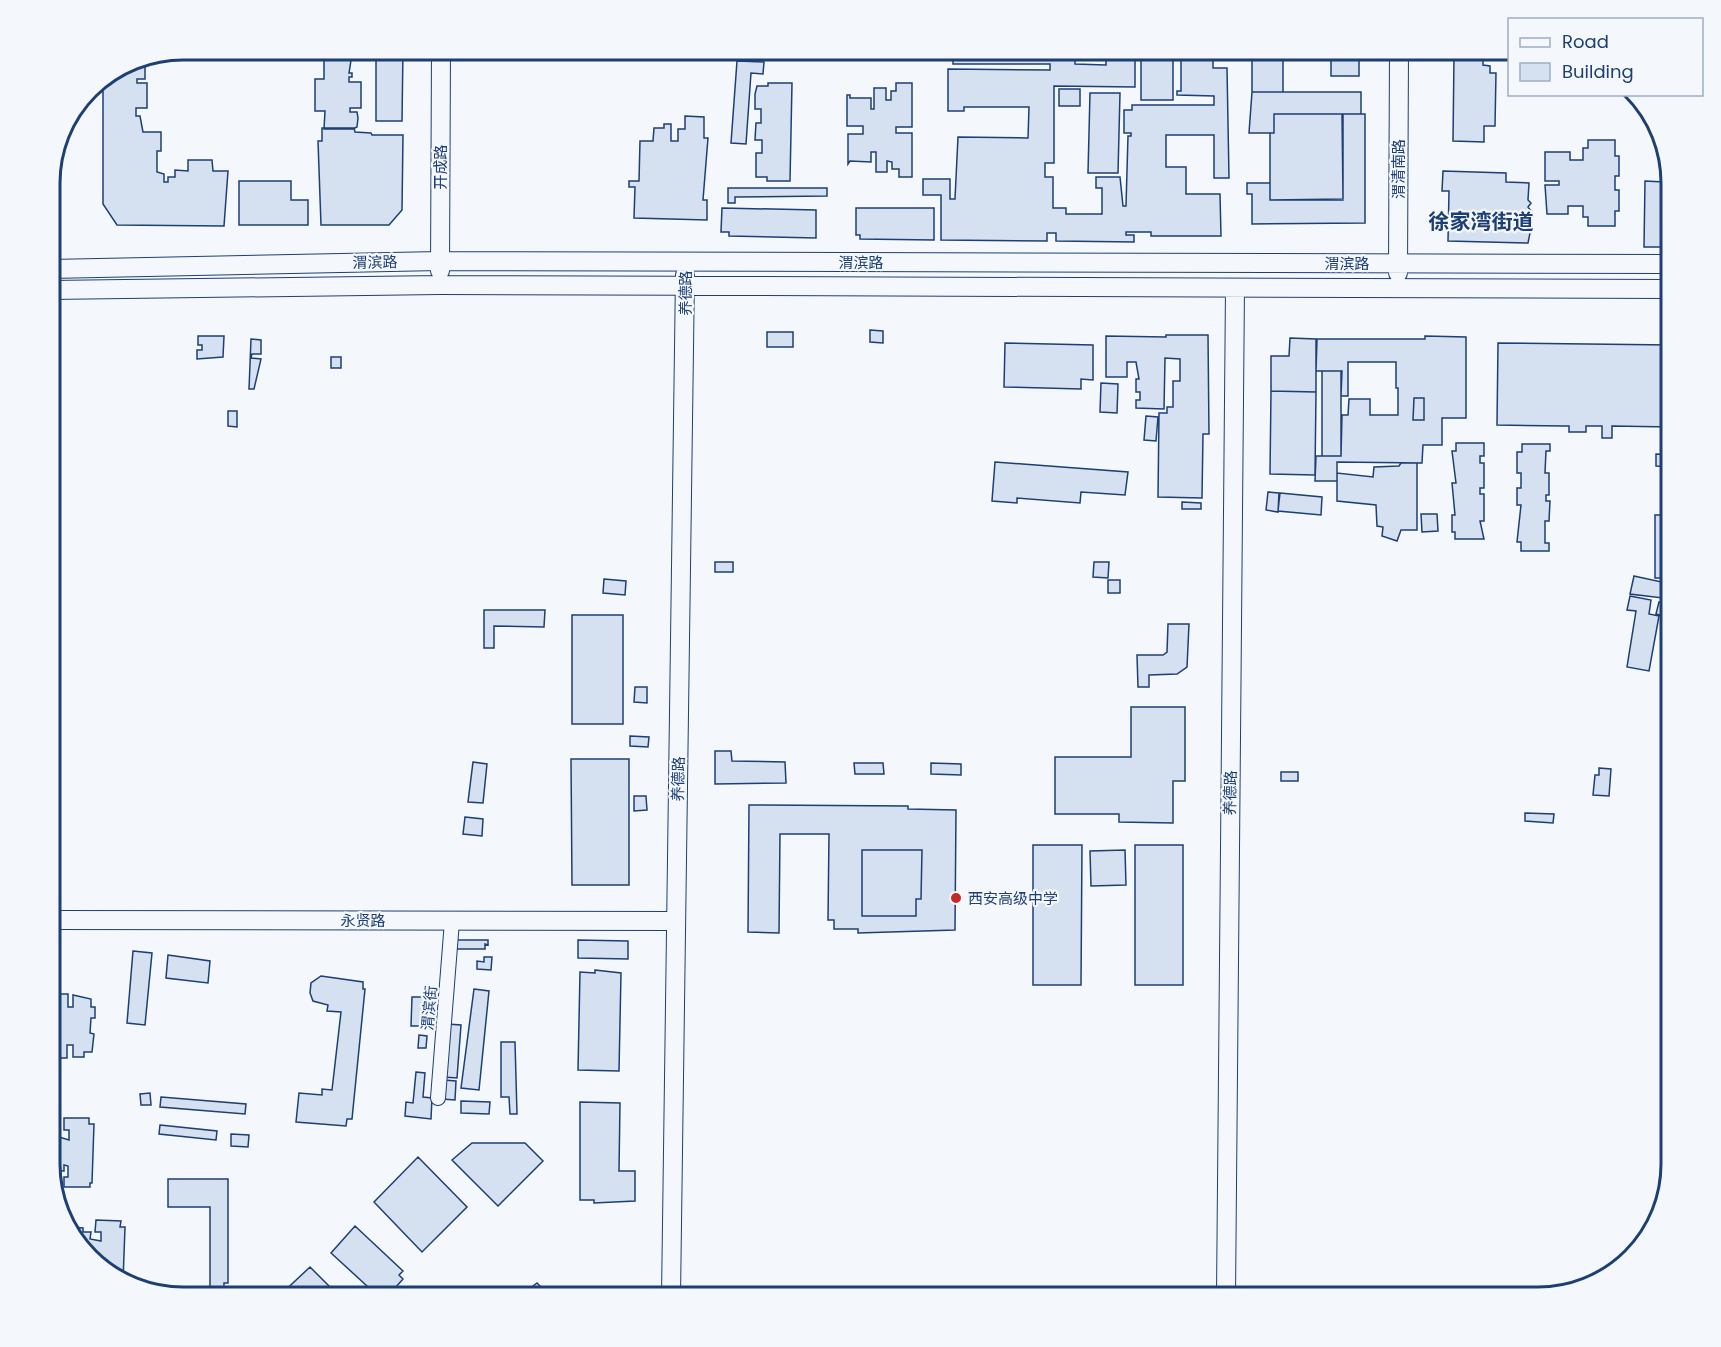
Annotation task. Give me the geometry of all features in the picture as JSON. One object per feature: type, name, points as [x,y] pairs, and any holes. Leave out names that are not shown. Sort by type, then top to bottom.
[{"type":"street","name":"开成路","points":[[440,285],[441,60]]},
{"type":"street","name":"渭清南路","points":[[1397,288],[1399,60]]},
{"type":"street","name":"渭滨路","points":[[60,269],[440,261],[1661,264]]},
{"type":"street","name":"养德路","points":[[671,1287],[685,261]]},
{"type":"street","name":"渭滨路","points":[[60,290],[440,285],[1661,289]]},
{"type":"street","name":"养德路","points":[[1226,1287],[1235,288]]},
{"type":"street","name":"永贤路","points":[[60,920],[676,921]]},
{"type":"street","name":"渭滨街","points":[[438,1098],[452,921]]},
{"type":"building","points":[[324,60],[351,60],[349,73],[352,73],[352,77],[349,77],[349,82],[361,82],[361,108],[350,108],[350,112],[357,112],[357,127],[324,129],[325,111],[315,111],[315,79],[324,79]]},
{"type":"building","points":[[376,60],[403,60],[402,121],[376,121]]},
{"type":"building","points":[[953,60],[1075,60],[1075,64],[1106,65],[1106,60],[1135,60],[1135,87],[1054,86],[1054,163],[1045,163],[1045,177],[1053,177],[1053,208],[1066,208],[1066,214],[1102,214],[1102,188],[1096,188],[1096,177],[1120,177],[1123,206],[1126,206],[1128,136],[1131,136],[1131,133],[1124,133],[1124,110],[1132,110],[1132,105],[1214,105],[1214,96],[1177,95],[1177,91],[1181,91],[1181,60],[1213,60],[1213,68],[1227,68],[1229,178],[1214,178],[1214,135],[1166,135],[1166,167],[1186,167],[1186,194],[1220,194],[1221,236],[1151,236],[1151,232],[1126,232],[1126,235],[1134,235],[1134,242],[1056,241],[1056,233],[1047,233],[1047,241],[941,240],[941,195],[923,195],[923,179],[950,179],[950,199],[955,199],[958,137],[1028,138],[1029,107],[964,107],[964,111],[948,111],[948,69],[1050,70],[1050,64],[953,64]]},
{"type":"building","points":[[1141,60],[1173,60],[1173,100],[1141,100]]},
{"type":"building","points":[[1252,60],[1283,60],[1283,92],[1252,92]]},
{"type":"building","points":[[1331,60],[1359,60],[1359,76],[1331,76]]},
{"type":"building","points":[[1454,60],[1483,60],[1483,65],[1490,66],[1490,73],[1496,73],[1495,126],[1484,126],[1484,142],[1453,141]]},
{"type":"building","points":[[737,61],[764,62],[763,74],[751,73],[746,144],[731,143]]},
{"type":"building","points":[[145,66],[145,79],[137,79],[137,83],[147,83],[147,108],[136,108],[136,116],[140,116],[143,132],[161,132],[161,151],[157,151],[157,172],[164,174],[164,182],[168,182],[168,177],[175,177],[175,170],[188,171],[188,160],[212,160],[213,171],[228,171],[224,226],[117,225],[103,204],[103,89],[121,76]]},
{"type":"building","points":[[768,83],[792,83],[790,181],[767,181],[767,177],[756,177],[756,153],[762,153],[762,140],[755,140],[756,123],[761,123],[761,109],[755,109],[755,94],[757,86],[768,86]]},
{"type":"building","points":[[896,83],[912,83],[912,127],[896,127],[896,133],[912,133],[912,177],[899,177],[899,169],[892,169],[892,162],[887,161],[887,172],[876,172],[876,152],[871,152],[871,162],[850,161],[848,164],[848,134],[863,134],[863,126],[847,126],[847,95],[850,95],[850,98],[871,98],[871,109],[874,109],[874,88],[886,88],[886,100],[891,100],[891,91],[896,91]]},
{"type":"building","points":[[1059,89],[1080,89],[1080,106],[1059,106]]},
{"type":"building","points":[[1252,92],[1361,92],[1361,114],[1274,114],[1274,133],[1249,133]]},
{"type":"building","points":[[1090,93],[1120,93],[1118,173],[1088,173]]},
{"type":"building","points":[[1274,114],[1342,114],[1343,199],[1270,200],[1270,133],[1274,133]]},
{"type":"building","points":[[1343,114],[1365,114],[1365,223],[1252,224],[1252,194],[1247,194],[1247,183],[1270,183],[1270,200],[1343,200]]},
{"type":"building","points":[[685,116],[704,117],[704,138],[708,138],[703,200],[707,200],[707,220],[634,218],[635,187],[629,187],[629,181],[639,181],[640,141],[653,141],[654,128],[664,128],[664,124],[671,124],[671,141],[678,141],[678,129],[685,129]]},
{"type":"building","points":[[322,128],[354,128],[355,132],[372,135],[403,135],[402,210],[389,225],[321,225],[318,141],[322,141]]},
{"type":"building","points":[[1588,140],[1615,140],[1615,156],[1619,156],[1619,176],[1615,176],[1615,190],[1619,190],[1619,211],[1615,211],[1615,226],[1588,226],[1588,217],[1583,217],[1583,206],[1568,206],[1568,214],[1547,214],[1545,185],[1559,185],[1559,181],[1545,181],[1545,152],[1570,152],[1570,160],[1583,160],[1583,148],[1588,148]]},
{"type":"building","points":[[1443,171],[1506,173],[1506,182],[1529,183],[1528,200],[1531,203],[1528,207],[1531,211],[1528,214],[1530,233],[1528,243],[1448,241],[1449,191],[1442,191]]},
{"type":"building","points":[[239,181],[291,181],[291,200],[308,200],[308,225],[239,225]]},
{"type":"building","points":[[1645,181],[1661,182],[1661,247],[1644,247]]},
{"type":"building","points":[[728,188],[827,188],[827,196],[735,197],[735,203],[728,203]]},
{"type":"building","points":[[722,208],[816,210],[816,238],[729,236],[729,232],[721,232]]},
{"type":"building","points":[[856,208],[934,208],[934,240],[860,239],[860,235],[856,235]]},
{"type":"building","points":[[870,330],[883,331],[883,343],[870,342]]},
{"type":"building","points":[[767,332],[793,332],[793,347],[767,347]]},
{"type":"building","points":[[1166,335],[1208,335],[1209,434],[1203,434],[1202,498],[1158,497],[1159,413],[1167,413],[1167,407],[1173,407],[1173,381],[1180,381],[1180,359],[1165,358],[1164,409],[1136,408],[1136,400],[1140,400],[1140,392],[1136,392],[1136,379],[1139,379],[1136,362],[1127,362],[1127,377],[1106,377],[1106,336],[1166,337]]},
{"type":"building","points":[[198,336],[224,336],[223,357],[197,359],[197,350],[202,350],[202,345],[198,345]]},
{"type":"building","points":[[1425,336],[1466,337],[1466,418],[1442,418],[1442,445],[1423,445],[1422,463],[1337,462],[1337,481],[1315,481],[1316,456],[1341,456],[1342,415],[1348,415],[1349,399],[1370,399],[1370,415],[1398,415],[1396,362],[1348,362],[1348,396],[1341,396],[1342,371],[1316,371],[1317,339],[1425,339]],"holes":[[[1414,398],[1424,398],[1424,420],[1413,420]]]},
{"type":"building","points":[[1290,338],[1316,339],[1316,392],[1271,391],[1271,356],[1289,356]]},
{"type":"building","points":[[251,339],[261,340],[261,354],[252,354],[251,358],[261,359],[254,389],[249,389]]},
{"type":"building","points":[[1005,343],[1093,345],[1093,380],[1081,379],[1081,389],[1004,387]]},
{"type":"building","points":[[1498,343],[1661,345],[1661,427],[1612,426],[1612,438],[1602,438],[1602,426],[1586,426],[1586,432],[1569,432],[1569,426],[1497,425]]},
{"type":"building","points":[[331,357],[341,357],[341,368],[331,368]]},
{"type":"building","points":[[1322,371],[1341,371],[1341,456],[1322,456]]},
{"type":"building","points":[[1101,383],[1118,384],[1117,413],[1100,412]]},
{"type":"building","points":[[1271,391],[1316,392],[1315,475],[1270,474]]},
{"type":"building","points":[[1414,398],[1424,398],[1424,420],[1413,420]]},
{"type":"building","points":[[228,411],[237,411],[237,427],[228,426]]},
{"type":"building","points":[[1146,416],[1158,417],[1156,441],[1144,440]]},
{"type":"building","points":[[1456,443],[1484,443],[1484,456],[1480,456],[1480,463],[1484,463],[1484,488],[1480,488],[1480,494],[1484,494],[1484,521],[1480,521],[1484,539],[1455,539],[1455,532],[1452,532],[1452,515],[1455,515],[1452,483],[1456,483],[1452,451],[1456,451]]},
{"type":"building","points":[[1522,444],[1550,444],[1550,451],[1546,451],[1545,473],[1549,473],[1549,495],[1546,495],[1546,501],[1550,501],[1549,521],[1545,521],[1545,543],[1549,543],[1549,551],[1521,551],[1521,542],[1517,542],[1521,505],[1517,505],[1517,488],[1521,488],[1521,473],[1517,473],[1517,452],[1522,452]]},
{"type":"building","points":[[1656,454],[1661,454],[1661,466],[1656,466]]},
{"type":"building","points":[[995,462],[1128,472],[1125,495],[1081,492],[1080,503],[1017,498],[1017,503],[992,501]]},
{"type":"building","points":[[1401,463],[1417,463],[1417,530],[1401,530],[1397,541],[1382,536],[1383,527],[1377,526],[1376,505],[1337,501],[1337,473],[1373,477],[1374,467],[1399,466]]},
{"type":"building","points":[[1268,492],[1279,493],[1278,512],[1266,510]]},
{"type":"building","points":[[1280,493],[1322,497],[1321,515],[1278,511]]},
{"type":"building","points":[[1182,502],[1201,503],[1201,509],[1182,509]]},
{"type":"building","points":[[1421,514],[1437,514],[1438,531],[1422,532]]},
{"type":"building","points":[[1655,515],[1661,515],[1661,578],[1655,578]]},
{"type":"building","points":[[715,562],[733,562],[733,572],[715,572]]},
{"type":"building","points":[[1094,562],[1109,562],[1108,578],[1093,577]]},
{"type":"building","points":[[1634,576],[1661,582],[1661,598],[1630,594]]},
{"type":"building","points":[[604,579],[626,581],[625,595],[603,593]]},
{"type":"building","points":[[1108,580],[1120,580],[1120,593],[1108,593]]},
{"type":"building","points":[[1630,596],[1651,600],[1649,614],[1659,616],[1649,671],[1627,667],[1636,611],[1627,610]]},
{"type":"building","points":[[1659,602],[1661,602],[1661,615],[1656,614]]},
{"type":"building","points":[[484,610],[545,610],[544,627],[494,626],[494,648],[484,648]]},
{"type":"building","points":[[572,615],[623,615],[623,724],[572,724]]},
{"type":"building","points":[[1168,624],[1189,624],[1187,667],[1177,674],[1149,675],[1149,687],[1138,687],[1137,655],[1163,655],[1167,652]]},
{"type":"building","points":[[635,687],[647,687],[647,703],[634,702]]},
{"type":"building","points":[[1131,707],[1185,707],[1185,781],[1173,781],[1173,823],[1119,822],[1119,814],[1055,814],[1055,757],[1131,757]]},
{"type":"building","points":[[630,736],[649,737],[648,747],[630,746]]},
{"type":"building","points":[[715,751],[731,751],[732,761],[785,762],[786,783],[715,784]]},
{"type":"building","points":[[571,759],[629,759],[629,885],[572,885]]},
{"type":"building","points":[[473,762],[487,764],[483,803],[468,802]]},
{"type":"building","points":[[854,763],[883,763],[884,774],[855,774]]},
{"type":"building","points":[[931,763],[961,764],[961,775],[931,774]]},
{"type":"building","points":[[1599,768],[1611,769],[1609,796],[1593,795],[1595,775],[1599,775]]},
{"type":"building","points":[[1281,772],[1298,772],[1298,781],[1281,781]]},
{"type":"building","points":[[634,796],[646,796],[647,810],[634,811]]},
{"type":"building","points":[[749,805],[908,806],[908,809],[956,810],[955,930],[858,933],[858,929],[834,929],[834,920],[828,920],[829,834],[780,834],[779,933],[748,932]],"holes":[[[862,850],[922,850],[921,899],[916,899],[916,916],[862,916]]]},
{"type":"building","points":[[1525,813],[1554,814],[1553,823],[1525,821]]},
{"type":"building","points":[[465,817],[483,819],[482,836],[463,834]]},
{"type":"building","points":[[1033,845],[1082,845],[1081,985],[1033,985]]},
{"type":"building","points":[[1135,845],[1183,845],[1183,985],[1135,985]]},
{"type":"building","points":[[862,850],[922,850],[921,899],[916,899],[916,916],[862,916]]},
{"type":"building","points":[[1125,850],[1126,885],[1091,886],[1090,851]]},
{"type":"building","points":[[457,940],[488,940],[488,945],[485,944],[485,949],[457,949]]},
{"type":"building","points":[[578,940],[628,941],[628,959],[578,958]]},
{"type":"building","points":[[133,951],[152,953],[145,1025],[127,1023]]},
{"type":"building","points":[[168,955],[210,961],[208,983],[166,978]]},
{"type":"building","points":[[484,957],[492,957],[491,970],[477,969],[477,961],[484,962]]},
{"type":"building","points":[[595,970],[621,973],[619,1071],[578,1070],[580,972],[595,973]]},
{"type":"building","points":[[321,976],[363,982],[363,989],[365,989],[352,1119],[347,1119],[346,1126],[296,1122],[299,1093],[322,1095],[322,1089],[332,1090],[341,1012],[327,1011],[328,1005],[313,1001],[310,993],[311,983]]},
{"type":"building","points":[[474,989],[489,991],[479,1090],[461,1088]]},
{"type":"building","points":[[60,994],[68,994],[68,1007],[73,1007],[73,995],[91,999],[91,1007],[95,1007],[95,1018],[91,1018],[90,1033],[94,1034],[92,1052],[84,1052],[84,1057],[73,1057],[73,1045],[67,1045],[67,1058],[60,1058]]},
{"type":"building","points":[[412,997],[425,997],[424,1026],[411,1026]]},
{"type":"building","points":[[447,1024],[461,1025],[457,1078],[443,1077]]},
{"type":"building","points":[[419,1035],[427,1036],[426,1048],[418,1048]]},
{"type":"building","points":[[501,1042],[515,1042],[517,1114],[510,1114],[509,1097],[501,1097]]},
{"type":"building","points":[[416,1072],[425,1073],[423,1097],[432,1098],[431,1119],[405,1116],[406,1102],[413,1103]]},
{"type":"building","points":[[444,1080],[456,1081],[455,1100],[442,1099]]},
{"type":"building","points":[[150,1093],[151,1105],[141,1105],[140,1094]]},
{"type":"building","points":[[161,1097],[246,1104],[245,1114],[160,1107]]},
{"type":"building","points":[[461,1101],[490,1102],[489,1114],[461,1113]]},
{"type":"building","points":[[580,1102],[620,1103],[619,1171],[635,1171],[635,1201],[594,1203],[594,1200],[580,1200]]},
{"type":"building","points":[[64,1118],[89,1118],[89,1124],[94,1124],[90,1187],[64,1187],[64,1177],[68,1177],[68,1166],[64,1165],[64,1171],[60,1171],[60,1137],[69,1140],[69,1130],[64,1130]]},
{"type":"building","points":[[160,1125],[217,1131],[216,1140],[159,1134]]},
{"type":"building","points":[[231,1134],[249,1135],[248,1147],[231,1146]]},
{"type":"building","points":[[472,1143],[525,1143],[543,1161],[498,1206],[452,1160]]},
{"type":"building","points":[[418,1157],[467,1207],[422,1252],[374,1202]]},
{"type":"building","points":[[168,1179],[228,1179],[228,1283],[224,1283],[224,1287],[210,1287],[210,1207],[168,1207]]},
{"type":"building","points":[[96,1220],[121,1221],[120,1227],[125,1227],[123,1272],[96,1251],[77,1227],[83,1228],[83,1232],[91,1232],[90,1239],[101,1241],[101,1232],[95,1232]]},
{"type":"building","points":[[355,1226],[403,1271],[399,1275],[403,1279],[396,1287],[368,1287],[331,1253]]},
{"type":"building","points":[[310,1267],[330,1287],[289,1287]]},
{"type":"place","name":"西安高级中学","points":[[956,898]]},
{"type":"district","name":"徐家湾街道","points":[[1481,221]]}]
